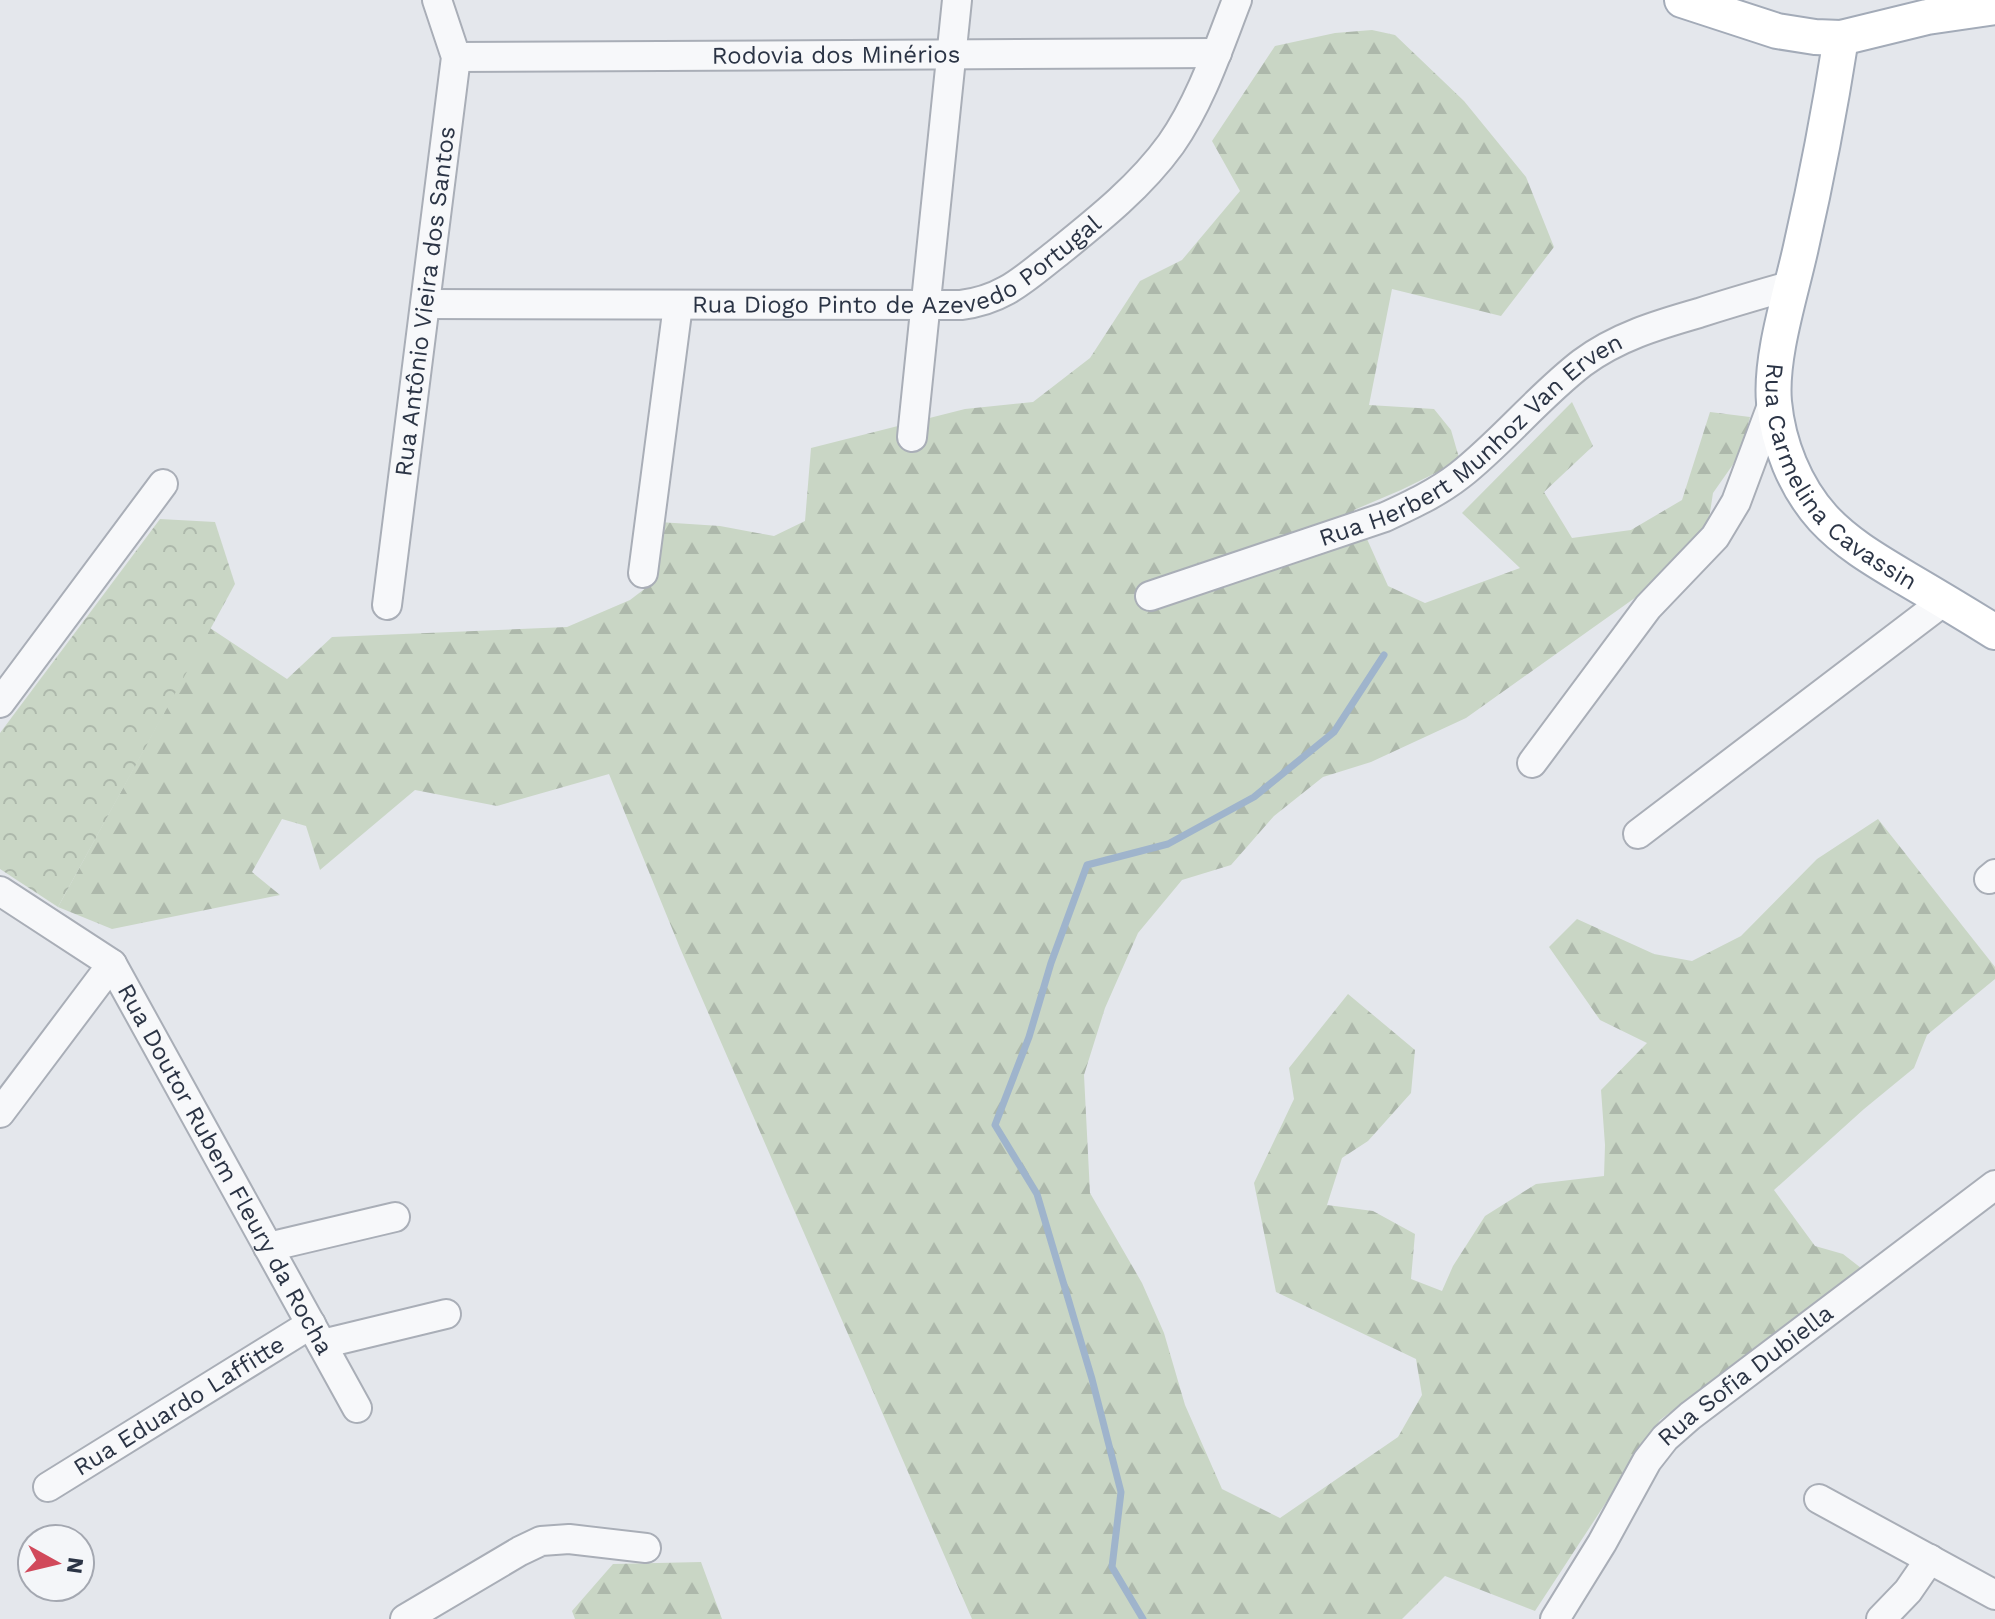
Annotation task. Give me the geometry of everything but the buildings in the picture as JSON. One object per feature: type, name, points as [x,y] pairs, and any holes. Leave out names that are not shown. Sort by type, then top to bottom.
[{"type":"main road","points":[[1682,0],[1777,31],[1841,38],[1912,20],[1995,7]]},
{"type":"main road","name":"Rua Carmelina Cavassin","points":[[1841,38],[1824,145],[1780,343],[1774,399],[1778,431],[1805,494],[1822,517],[1843,537],[1865,554],[1995,632]]},
{"type":"street","name":"Rua Antônio Vieira dos Santos","points":[[387,605],[456,57],[437,0]]},
{"type":"street","points":[[912,437],[957,0]]},
{"type":"street","name":"Rua Diogo Pinto de Azevedo Portugal","points":[[426,304],[981,303],[1002,294],[1090,227],[1123,197],[1171,144],[1217,53],[1237,0]]},
{"type":"street","name":"Rodovia dos Minérios","points":[[456,57],[1217,53]]},
{"type":"street","name":"Rua Herbert Munhoz Van Erven","points":[[1150,596],[1385,517],[1421,500],[1457,477],[1555,385],[1616,341],[1648,328],[1793,285]]},
{"type":"street","points":[[643,573],[678,305]]},
{"type":"street","points":[[1532,763],[1648,607],[1715,537],[1736,502],[1774,399]]},
{"type":"street","points":[[0,703],[163,484]]},
{"type":"street","points":[[1638,834],[1944,601]]},
{"type":"street","name":"Rua Doutor Rubem Fleury da Rocha","points":[[0,891],[112,964],[357,1408]]},
{"type":"street","points":[[0,1113],[112,964]]},
{"type":"street","name":"Rua Sofia Dubiella","points":[[1555,1619],[1647,1461],[1665,1438],[1995,1185]]},
{"type":"street","points":[[268,1247],[395,1217]]},
{"type":"street","name":"Rua Eduardo Laffitte","points":[[48,1487],[316,1334],[446,1314]]},
{"type":"street","points":[[1819,1499],[1995,1595]]},
{"type":"street","points":[[405,1619],[445,1608],[520,1551],[541,1541],[569,1539],[646,1548]]},
{"type":"street","points":[[1881,1619],[1908,1591],[1930,1559]]},
{"type":"green space","points":[[1372,30],[1395,35],[1464,101],[1526,177],[1554,247],[1501,316],[1392,289],[1369,405],[1434,409],[1451,430],[1460,461],[1354,510],[1388,586],[1425,603],[1520,568],[1462,513],[1572,402],[1593,446],[1544,492],[1572,538],[1631,530],[1682,500],[1710,412],[1750,417],[1741,453],[1713,493],[1707,532],[1677,568],[1466,718],[1371,762],[1323,777],[1274,816],[1231,865],[1182,880],[1138,933],[1105,1008],[1084,1075],[1090,1193],[1142,1283],[1164,1333],[1185,1405],[1222,1489],[1280,1518],[1398,1437],[1422,1395],[1416,1359],[1276,1292],[1254,1183],[1294,1099],[1289,1068],[1348,994],[1415,1050],[1411,1093],[1368,1141],[1342,1158],[1327,1205],[1373,1211],[1415,1234],[1411,1279],[1442,1291],[1453,1266],[1485,1216],[1536,1184],[1604,1176],[1601,1090],[1647,1043],[1600,1020],[1549,947],[1577,919],[1654,954],[1692,961],[1741,936],[1817,859],[1878,819],[1995,967],[1995,979],[1927,1035],[1914,1068],[1774,1190],[1815,1246],[1843,1254],[1861,1268],[1660,1420],[1535,1611],[1445,1576],[1402,1619],[972,1619],[680,948],[609,774],[497,806],[415,790],[320,870],[306,826],[282,819],[252,872],[280,895],[112,929],[58,907],[210,628],[287,679],[332,637],[567,627],[630,600],[651,584],[659,522],[720,526],[774,536],[805,521],[811,448],[965,409],[1033,402],[1090,358],[1140,281],[1182,260],[1240,191],[1212,141],[1275,46],[1335,33]]},
{"type":"green space","points":[[160,519],[215,522],[235,584],[58,907],[0,869],[0,733]]},
{"type":"green space","points":[[701,1562],[722,1619],[575,1619],[572,1611],[613,1564]]},
{"type":"waterway","points":[[1143,1619],[1112,1567],[1121,1492],[1092,1379],[1037,1194],[995,1125],[1029,1037],[1051,963],[1087,865],[1168,844],[1254,797],[1334,732],[1384,655]]}]
